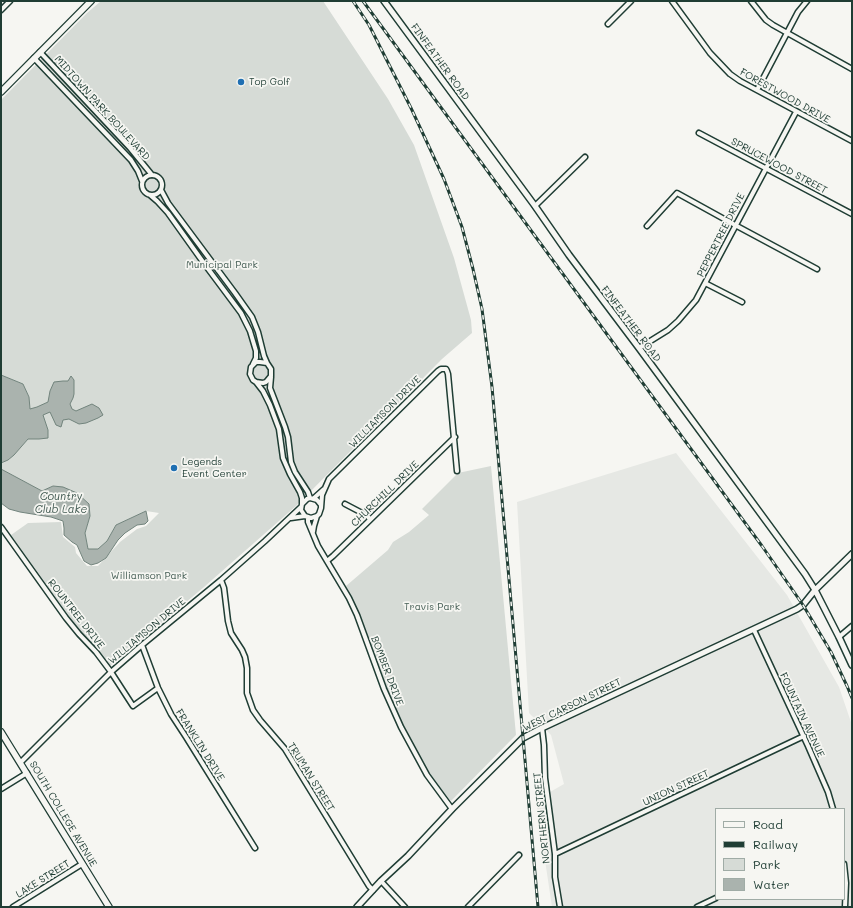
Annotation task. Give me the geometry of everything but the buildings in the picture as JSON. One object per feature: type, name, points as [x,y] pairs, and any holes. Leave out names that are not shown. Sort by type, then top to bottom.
[{"type":"main road","points":[[1,92],[91,1]]},
{"type":"main road","name":"SOUTH COLLEGE AVENUE","points":[[1,732],[21,762],[109,907]]},
{"type":"street","points":[[1,10],[10,1]]},
{"type":"street","name":"FINFEATHER ROAD","points":[[384,1],[535,206],[569,256],[639,348],[805,574],[815,590],[852,665]]},
{"type":"street","points":[[608,24],[631,1]]},
{"type":"street","name":"FORESTWOOD DRIVE","points":[[672,1],[710,53],[730,74],[796,112],[852,141]]},
{"type":"street","points":[[751,1],[766,20],[786,33],[852,69]]},
{"type":"street","points":[[757,90],[786,33],[798,12],[807,1]]},
{"type":"street","name":"MIDTOWN PARK BOULEVARD","points":[[40,52],[86,99],[152,175]]},
{"type":"street","name":"MIDTOWN PARK BOULEVARD","points":[[34,58],[132,160],[142,181]]},
{"type":"street","name":"PEPPERTREE DRIVE","points":[[639,348],[668,330],[696,300],[796,112]]},
{"type":"street","name":"SPRUCEWOOD STREET","points":[[699,133],[852,214]]},
{"type":"street","points":[[535,206],[585,157]]},
{"type":"street","points":[[150,196],[157,195],[161,190],[162,183],[158,177],[152,175],[146,177],[142,181],[143,191],[146,194],[157,201],[168,213],[241,313],[250,331],[256,351],[256,358],[251,367],[250,374],[253,380],[263,391],[273,412],[279,430],[283,458],[300,492],[302,498],[302,513],[306,517]]},
{"type":"street","points":[[161,190],[168,204],[252,317],[258,332],[264,356],[271,369],[270,388],[286,427],[291,462],[295,472],[308,492],[312,498],[319,502],[321,508],[317,516],[313,534]]},
{"type":"street","points":[[646,226],[677,193],[817,269]]},
{"type":"street","points":[[705,284],[742,302]]},
{"type":"street","points":[[253,364],[260,362],[267,363]]},
{"type":"street","name":"WILLIAMSON DRIVE","points":[[321,508],[322,495],[329,479],[441,369],[446,369],[448,374],[455,437]]},
{"type":"street","points":[[256,382],[266,382],[271,376]]},
{"type":"street","points":[[455,437],[457,471]]},
{"type":"street","name":"CHURCHILL DRIVE","points":[[327,561],[455,437]]},
{"type":"street","name":"WILLIAMSON DRIVE","points":[[312,498],[324,489]]},
{"type":"street","points":[[302,505],[307,499],[312,498]]},
{"type":"street","points":[[345,504],[366,515],[370,519]]},
{"type":"street","name":"WILLIAMSON DRIVE","points":[[21,762],[110,672],[221,580],[289,519],[302,505]]},
{"type":"street","points":[[289,519],[306,517],[311,518],[317,516]]},
{"type":"street","name":"BOMBER DRIVE","points":[[306,517],[318,546],[352,604],[384,689],[401,727],[427,775],[452,809]]},
{"type":"street","name":"ROUNTREE DRIVE","points":[[1,527],[66,618],[96,652],[133,706],[158,688]]},
{"type":"street","name":"WEST CARSON STREET","points":[[357,907],[523,738],[797,609],[803,605],[815,590],[852,554]]},
{"type":"street","name":"TRUMAN STREET","points":[[221,580],[224,588],[231,633],[245,657],[247,668],[247,693],[252,710],[285,749],[369,886],[373,890]]},
{"type":"street","points":[[839,637],[852,626]]},
{"type":"street","name":"FOUNTAIN AVENUE","points":[[754,630],[804,736],[828,792],[833,808]]},
{"type":"street","name":"FRANKLIN DRIVE","points":[[142,645],[158,688],[171,714],[255,848]]},
{"type":"street","name":"NORTHERN STREET","points":[[542,728],[544,745],[544,778],[555,854],[560,907]]},
{"type":"street","name":"UNION STREET","points":[[555,854],[804,736]]},
{"type":"street","points":[[1,789],[27,773]]},
{"type":"street","points":[[468,907],[519,856]]},
{"type":"street","name":"LAKE STREET","points":[[13,907],[20,905],[82,864]]},
{"type":"street","points":[[845,874],[845,907]]},
{"type":"street","points":[[381,881],[405,907]]},
{"type":"street","points":[[697,907],[715,898]]},
{"type":"shaded area","points":[[676,453],[787,595],[839,687],[852,725],[852,907],[552,907],[536,800],[564,784],[551,735],[529,713],[517,502]]},
{"type":"green space","name":"Municipal Park","points":[[101,1],[323,1],[388,99],[414,145],[454,258],[471,320],[472,333],[442,359],[296,506],[204,587],[110,666],[82,634],[11,535],[28,523],[61,522],[63,537],[75,547],[76,553],[87,566],[98,566],[120,542],[137,529],[146,526],[159,513],[146,511],[116,525],[107,541],[98,549],[88,549],[85,533],[90,516],[89,504],[77,493],[53,486],[42,491],[1,469],[1,463],[8,460],[28,439],[39,439],[30,410],[29,397],[23,384],[1,375],[1,100],[87,13]]},
{"type":"green space","name":"Travis Park","points":[[491,466],[516,735],[451,801],[429,773],[403,726],[386,688],[346,586],[388,550],[393,542],[409,532],[429,515],[422,509],[458,473]]},
{"type":"water","points":[[1,375],[23,384],[29,397],[30,409],[48,402],[50,391],[54,382],[68,381],[71,376],[74,380],[74,394],[70,404],[72,409],[76,411],[92,404],[99,408],[103,415],[86,423],[79,424],[69,419],[63,420],[61,427],[56,425],[50,412],[43,415],[48,430],[48,438],[28,439],[14,455],[1,463]]},
{"type":"water","name":"Country Club Lake","points":[[1,469],[42,491],[53,486],[63,487],[77,493],[89,504],[90,516],[85,533],[88,549],[98,549],[107,541],[116,525],[146,511],[148,521],[145,524],[137,525],[125,533],[118,540],[106,558],[91,565],[84,561],[77,545],[64,535],[63,521],[51,517],[9,509],[1,503]]},
{"type":"railway","points":[[353,1],[369,25],[411,108],[444,179],[462,227],[482,309],[492,387],[538,907]]},
{"type":"railway","points":[[363,1],[762,546],[803,605],[831,652],[852,698]]},
{"type":"place","name":"Top Golf","points":[[241,82]]},
{"type":"place","name":"Legends Event Center","points":[[174,468]]},
{"type":"park label","name":"Williamson Park","points":[[149,576]]}]
